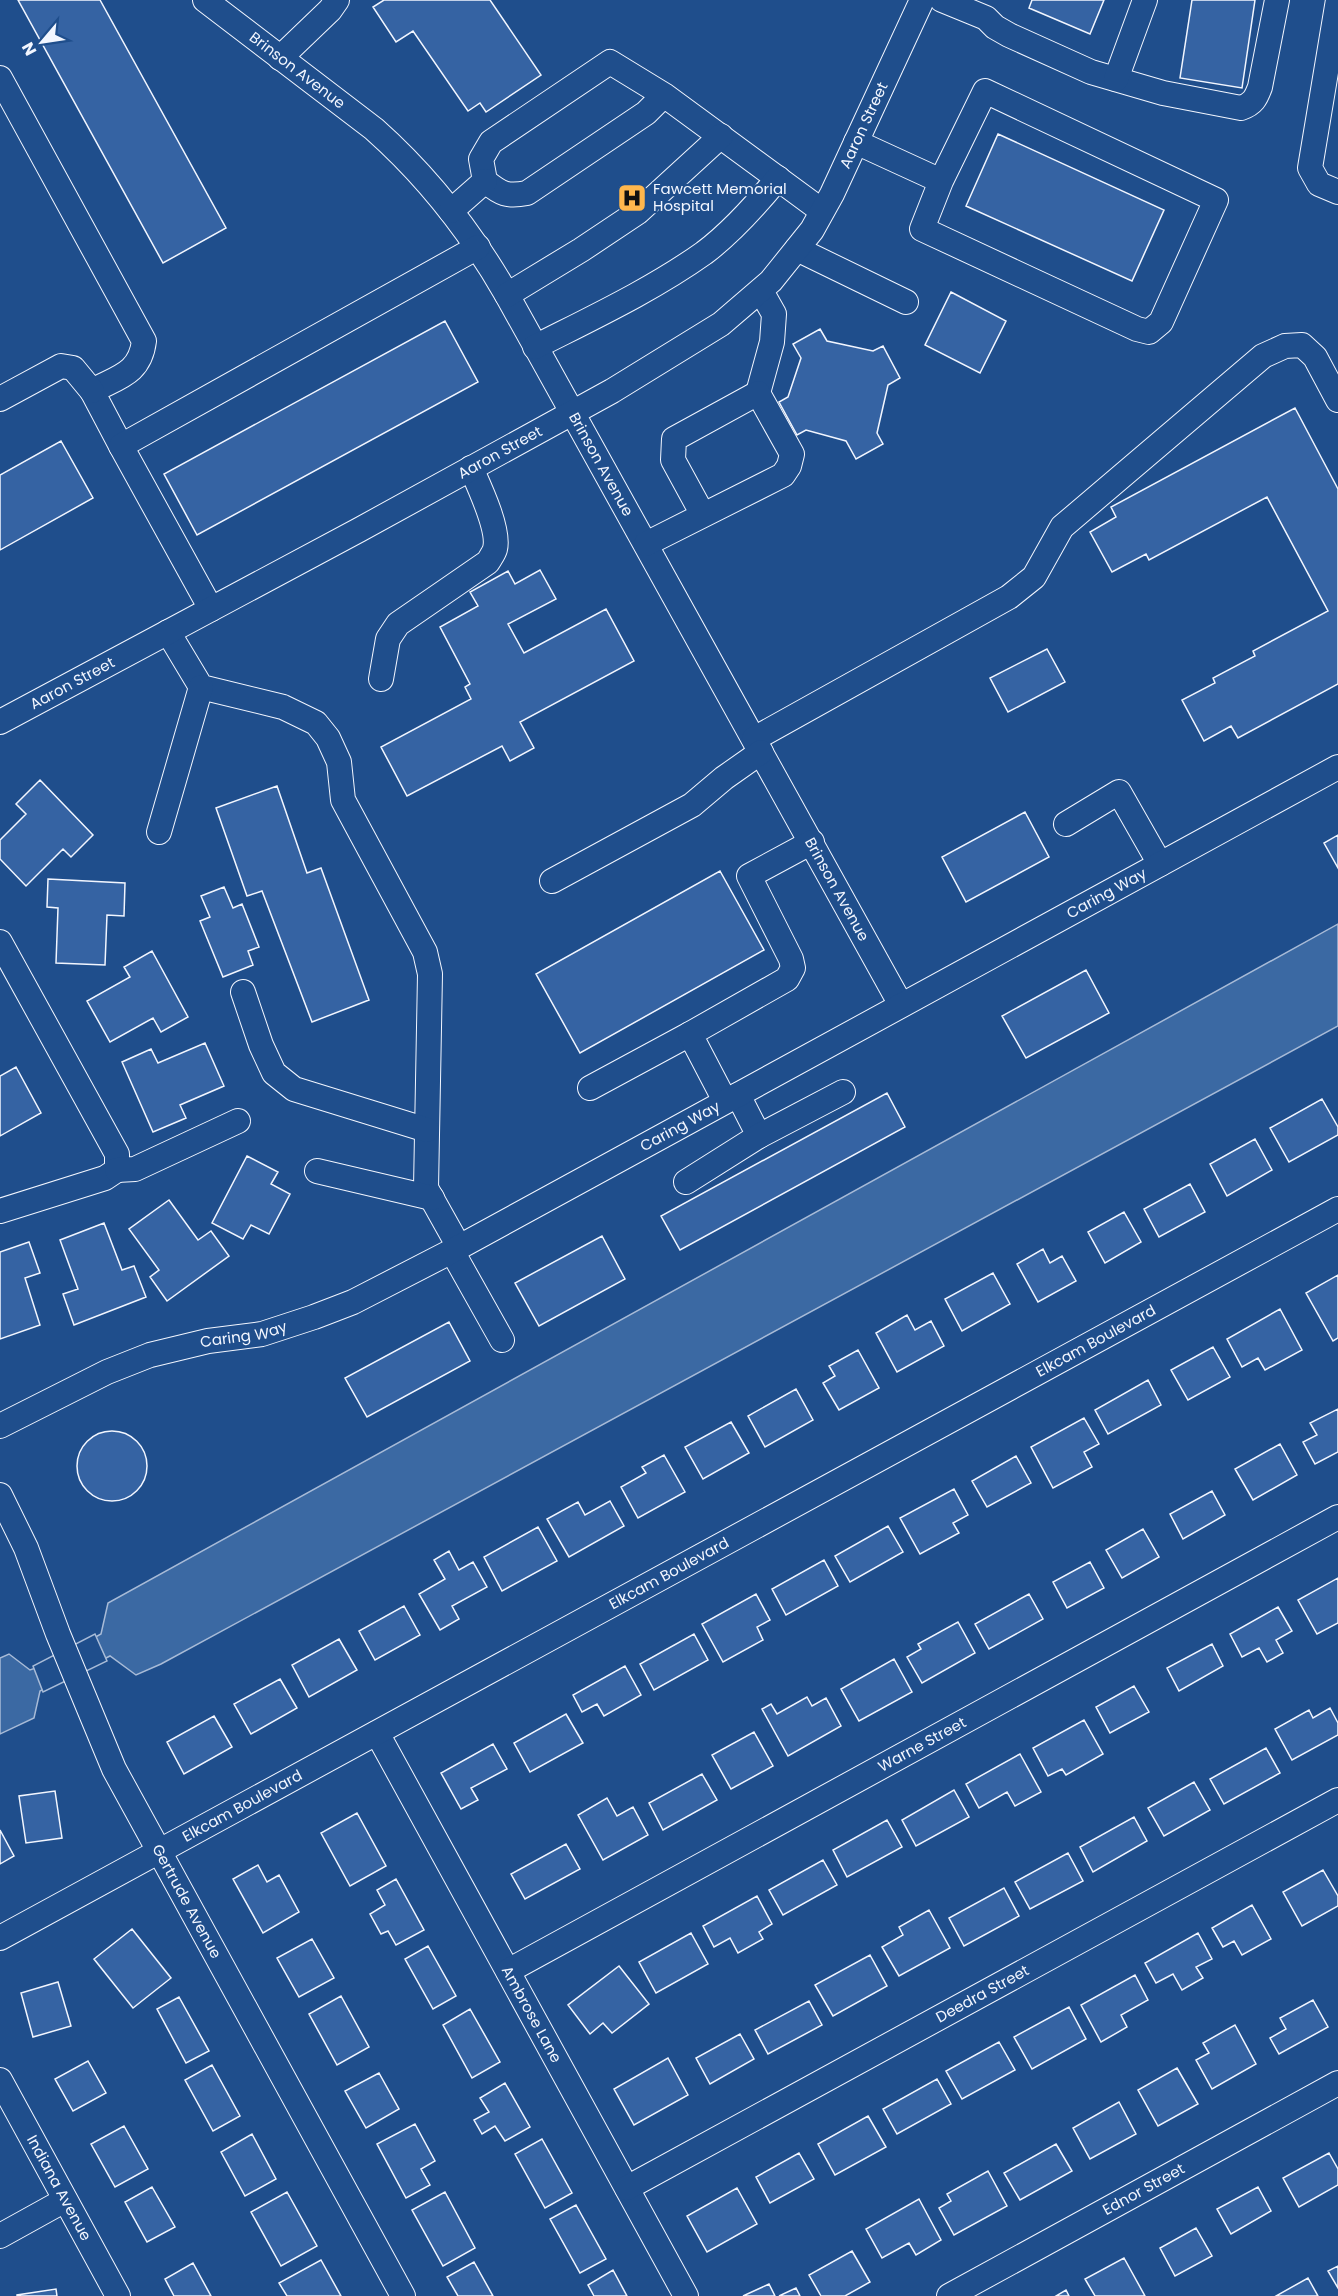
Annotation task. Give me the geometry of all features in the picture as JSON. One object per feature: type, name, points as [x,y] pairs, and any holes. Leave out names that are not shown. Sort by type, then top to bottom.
[{"type":"street","name":"Brinson Avenue","points":[[205,0],[374,129],[438,193],[478,247],[646,544],[901,1005]]},
{"type":"street","points":[[280,58],[330,10],[337,0]]},
{"type":"street","name":"Aaron Street","points":[[0,722],[612,391],[721,324],[761,291],[797,249],[822,211],[922,0]]},
{"type":"street","points":[[942,0],[986,9],[995,27],[1090,72],[1174,95],[1241,108],[1256,99],[1277,0]]},
{"type":"street","points":[[1116,79],[1145,0]]},
{"type":"street","points":[[1338,0],[1310,168],[1319,184],[1338,192]]},
{"type":"street","points":[[664,94],[637,120],[527,193],[511,196],[497,191],[485,181],[482,159],[491,142],[610,62],[664,94],[822,211]]},
{"type":"street","points":[[0,78],[144,341],[142,355],[134,368],[92,391]]},
{"type":"street","points":[[985,91],[1216,200],[1161,322],[1149,332],[1137,329],[922,229],[942,182],[985,91]]},
{"type":"street","points":[[507,295],[638,212],[721,136]]},
{"type":"street","points":[[856,142],[942,182]]},
{"type":"street","points":[[535,347],[616,305],[705,252],[751,211],[778,178]]},
{"type":"street","points":[[452,211],[485,181]]},
{"type":"street","points":[[121,446],[478,247]]},
{"type":"street","points":[[797,249],[906,302]]},
{"type":"street","points":[[646,544],[783,475],[789,466],[792,454],[758,393],[772,342],[774,314],[761,291]]},
{"type":"street","points":[[552,881],[692,805],[758,745],[1009,597],[1034,577],[1062,527],[1263,356],[1285,346],[1302,345],[1315,357],[1338,400]]},
{"type":"street","points":[[0,399],[61,366],[73,368],[92,391],[211,609]]},
{"type":"street","points":[[704,515],[673,460],[674,440],[758,393]]},
{"type":"street","points":[[381,679],[388,639],[398,624],[488,562],[496,549],[488,510],[471,468]]},
{"type":"street","points":[[168,632],[201,687],[283,706],[316,723],[328,738],[339,762],[344,800],[425,951],[430,974],[426,1188],[502,1340]]},
{"type":"street","points":[[159,832],[201,687]]},
{"type":"street","name":"Caring Way","points":[[0,1426],[107,1372],[150,1355],[208,1341],[262,1334],[353,1302],[456,1249],[1338,767]]},
{"type":"street","points":[[1066,824],[1119,792],[1160,864]]},
{"type":"street","points":[[590,1088],[787,979],[793,968],[791,958],[749,876],[812,842]]},
{"type":"street","points":[[2,951],[117,1154],[117,1170]]},
{"type":"street","points":[[243,992],[261,1045],[274,1073],[294,1089],[427,1130]]},
{"type":"street","points":[[690,1034],[731,1098],[759,1136]]},
{"type":"street","points":[[686,1182],[759,1136],[843,1092]]},
{"type":"street","points":[[0,1211],[105,1178],[117,1170],[135,1169],[238,1121]]},
{"type":"street","points":[[317,1171],[432,1198]]},
{"type":"street","name":"Elkcam Boulevard","points":[[0,1938],[1338,1209]]},
{"type":"street","name":"Gertrude Avenue","points":[[0,1495],[26,1548],[81,1693],[114,1769],[403,2296]]},
{"type":"street","name":"Warne Street","points":[[508,1971],[1338,1517]]},
{"type":"street","name":"Ambrose Lane","points":[[377,1733],[686,2296]]},
{"type":"street","name":"Deedra Street","points":[[627,2188],[1338,1800]]},
{"type":"street","name":"Indiana Avenue","points":[[0,2080],[118,2296]]},
{"type":"street","name":"Ednor Street","points":[[949,2296],[1338,2083]]},
{"type":"street","points":[[0,2236],[65,2200]]},
{"type":"water","points":[[1338,924],[1338,1026],[161,1664],[136,1675],[110,1656],[40,1691],[34,1718],[0,1734],[0,1658],[9,1654],[30,1670],[47,1664],[101,1634],[108,1603]]},
{"type":"pier","points":[[95,1634],[107,1661],[43,1692],[33,1666]]},
{"type":"building","points":[[18,0],[100,0],[226,228],[163,263]]},
{"type":"building","points":[[384,0],[490,0],[541,75],[486,112],[480,103],[468,111],[413,31],[396,42],[373,7]]},
{"type":"building","points":[[1032,0],[1104,0],[1090,34],[1029,8]]},
{"type":"building","points":[[1192,0],[1255,0],[1242,88],[1180,78]]},
{"type":"building","points":[[998,134],[1164,210],[1132,281],[966,206]]},
{"type":"building","points":[[951,292],[1006,321],[980,373],[925,345]]},
{"type":"building","points":[[445,321],[478,382],[197,535],[164,474]]},
{"type":"building","points":[[820,329],[827,341],[873,351],[883,346],[900,378],[888,385],[877,433],[883,444],[856,459],[846,441],[806,430],[797,435],[779,402],[788,397],[801,358],[793,344]]},
{"type":"building","points":[[1295,408],[1338,489],[1338,684],[1238,738],[1231,726],[1204,741],[1182,700],[1215,683],[1213,678],[1255,656],[1253,651],[1328,611],[1267,497],[1149,560],[1146,554],[1112,572],[1090,532],[1116,517],[1111,507]]},
{"type":"building","points":[[61,441],[93,498],[0,550],[0,475]]},
{"type":"building","points":[[540,570],[556,599],[508,624],[524,653],[606,609],[634,661],[520,722],[534,748],[510,761],[502,746],[407,796],[381,747],[471,699],[465,687],[470,684],[440,627],[478,606],[470,592],[508,571],[515,584]]},
{"type":"building","points":[[1047,649],[1065,682],[1008,712],[990,678]]},
{"type":"building","points":[[40,780],[93,835],[71,857],[63,849],[26,886],[0,859],[0,840],[26,814],[16,804]]},
{"type":"building","points":[[277,786],[307,873],[321,868],[369,1000],[312,1022],[262,891],[247,896],[216,808]]},
{"type":"building","points":[[1025,812],[1049,857],[966,902],[942,857]]},
{"type":"building","points":[[1338,835],[1338,868],[1324,843]]},
{"type":"building","points":[[720,871],[764,950],[580,1053],[536,974]]},
{"type":"building","points":[[48,879],[125,883],[124,916],[107,915],[105,965],[56,963],[58,908],[47,907]]},
{"type":"building","points":[[224,887],[233,908],[242,904],[259,947],[248,951],[253,965],[223,977],[200,921],[210,917],[201,896]]},
{"type":"building","points":[[152,951],[188,1017],[161,1032],[153,1018],[110,1042],[87,1001],[130,977],[124,967]]},
{"type":"building","points":[[1086,970],[1109,1013],[1026,1058],[1002,1016]]},
{"type":"building","points":[[205,1043],[224,1086],[180,1105],[186,1118],[153,1132],[122,1062],[151,1049],[158,1063]]},
{"type":"building","points":[[16,1067],[41,1113],[0,1136],[0,1076]]},
{"type":"building","points":[[887,1093],[905,1127],[680,1250],[661,1216]]},
{"type":"building","points":[[1322,1099],[1338,1127],[1338,1135],[1289,1162],[1270,1128]]},
{"type":"building","points":[[1255,1139],[1272,1170],[1227,1196],[1210,1164]]},
{"type":"building","points":[[247,1156],[278,1172],[271,1184],[290,1194],[269,1234],[251,1225],[243,1239],[212,1223]]},
{"type":"building","points":[[1190,1184],[1205,1212],[1159,1237],[1144,1209]]},
{"type":"building","points":[[169,1200],[198,1240],[211,1231],[229,1256],[167,1301],[150,1277],[159,1270],[129,1229]]},
{"type":"building","points":[[1124,1212],[1141,1242],[1105,1263],[1088,1232]]},
{"type":"building","points":[[104,1223],[122,1270],[134,1266],[146,1297],[74,1325],[63,1294],[78,1289],[60,1240]]},
{"type":"building","points":[[602,1236],[625,1279],[539,1326],[515,1283]]},
{"type":"building","points":[[29,1242],[40,1273],[25,1278],[40,1325],[0,1339],[0,1252]]},
{"type":"building","points":[[1043,1249],[1050,1263],[1062,1256],[1076,1281],[1038,1302],[1017,1264]]},
{"type":"building","points":[[993,1273],[1010,1304],[962,1331],[945,1299]]},
{"type":"building","points":[[1338,1275],[1338,1338],[1333,1341],[1306,1293]]},
{"type":"building","points":[[1280,1309],[1302,1350],[1265,1370],[1258,1358],[1242,1367],[1227,1339]]},
{"type":"building","points":[[907,1315],[915,1330],[931,1321],[944,1346],[897,1372],[876,1333]]},
{"type":"building","points":[[449,1322],[470,1361],[367,1417],[345,1378]]},
{"type":"building","points":[[1213,1347],[1230,1377],[1188,1400],[1171,1370]]},
{"type":"building","points":[[858,1350],[879,1388],[839,1410],[823,1383],[835,1376],[829,1366]]},
{"type":"building","points":[[1148,1380],[1161,1405],[1108,1434],[1095,1410]]},
{"type":"building","points":[[796,1389],[813,1420],[765,1447],[748,1416]]},
{"type":"building","points":[[1338,1409],[1338,1452],[1315,1464],[1303,1442],[1317,1435],[1310,1423]]},
{"type":"building","points":[[1084,1418],[1099,1444],[1084,1452],[1092,1467],[1053,1488],[1031,1447]]},
{"type":"building","points":[[731,1422],[749,1453],[703,1479],[685,1447]]},
{"type":"building","points":[[105,1431],[119,1431],[132,1437],[141,1446],[147,1459],[145,1479],[137,1491],[119,1501],[105,1501],[92,1495],[83,1486],[77,1473],[77,1459],[83,1446],[92,1437]]},
{"type":"building","points":[[1280,1444],[1297,1475],[1253,1500],[1235,1469]]},
{"type":"building","points":[[664,1455],[685,1492],[638,1518],[621,1487],[646,1473],[642,1467]]},
{"type":"building","points":[[1016,1456],[1031,1483],[987,1507],[972,1481]]},
{"type":"building","points":[[954,1489],[968,1515],[953,1523],[959,1533],[920,1554],[900,1518]]},
{"type":"building","points":[[1212,1491],[1225,1515],[1183,1539],[1170,1514]]},
{"type":"building","points":[[610,1501],[624,1526],[569,1557],[547,1519],[578,1502],[585,1515]]},
{"type":"building","points":[[888,1526],[903,1552],[850,1582],[835,1556]]},
{"type":"building","points":[[538,1527],[557,1561],[502,1591],[484,1557]]},
{"type":"building","points":[[1143,1529],[1159,1557],[1122,1578],[1106,1550]]},
{"type":"building","points":[[449,1551],[459,1570],[473,1562],[487,1587],[452,1606],[459,1619],[440,1630],[419,1594],[445,1579],[434,1560]]},
{"type":"building","points":[[824,1560],[838,1586],[786,1615],[772,1589]]},
{"type":"building","points":[[1090,1562],[1104,1588],[1067,1608],[1053,1582]]},
{"type":"building","points":[[1338,1578],[1338,1623],[1317,1634],[1298,1600]]},
{"type":"building","points":[[756,1594],[770,1620],[757,1627],[763,1640],[723,1662],[702,1624]]},
{"type":"building","points":[[1029,1594],[1043,1619],[989,1649],[975,1624]]},
{"type":"building","points":[[404,1606],[420,1635],[375,1660],[359,1631]]},
{"type":"building","points":[[1278,1607],[1292,1631],[1276,1640],[1283,1653],[1267,1662],[1259,1648],[1242,1657],[1230,1634]]},
{"type":"building","points":[[958,1622],[975,1653],[922,1683],[907,1657],[921,1649],[918,1644]]},
{"type":"building","points":[[694,1634],[708,1660],[654,1690],[640,1664]]},
{"type":"building","points":[[339,1639],[357,1670],[309,1697],[292,1665]]},
{"type":"building","points":[[1212,1644],[1223,1666],[1179,1691],[1167,1668]]},
{"type":"building","points":[[894,1659],[912,1692],[859,1721],[841,1689]]},
{"type":"building","points":[[625,1666],[641,1695],[604,1716],[597,1704],[582,1712],[573,1695]]},
{"type":"building","points":[[280,1679],[297,1708],[251,1734],[234,1704]]},
{"type":"building","points":[[1134,1686],[1149,1712],[1110,1733],[1096,1707]]},
{"type":"building","points":[[807,1697],[812,1706],[826,1698],[841,1726],[788,1756],[762,1709],[771,1704],[777,1714]]},
{"type":"building","points":[[1330,1708],[1338,1723],[1338,1735],[1292,1760],[1275,1729],[1309,1710],[1313,1718]]},
{"type":"building","points":[[566,1714],[583,1743],[530,1772],[514,1743]]},
{"type":"building","points":[[214,1716],[232,1747],[184,1774],[167,1742]]},
{"type":"building","points":[[1084,1720],[1103,1754],[1066,1775],[1062,1769],[1048,1776],[1033,1748]]},
{"type":"building","points":[[754,1732],[773,1766],[731,1789],[712,1755]]},
{"type":"building","points":[[493,1744],[507,1769],[471,1788],[478,1800],[461,1809],[441,1773]]},
{"type":"building","points":[[1266,1748],[1280,1773],[1224,1804],[1210,1779]]},
{"type":"building","points":[[1020,1754],[1041,1792],[1015,1806],[1007,1792],[979,1808],[966,1784]]},
{"type":"building","points":[[702,1774],[717,1800],[663,1830],[649,1803]]},
{"type":"building","points":[[1194,1782],[1210,1810],[1164,1836],[1148,1808]]},
{"type":"building","points":[[954,1790],[969,1817],[916,1846],[902,1820]]},
{"type":"building","points":[[55,1791],[62,1838],[26,1843],[19,1796]]},
{"type":"building","points":[[607,1798],[617,1816],[633,1807],[648,1835],[603,1860],[578,1815]]},
{"type":"building","points":[[357,1813],[386,1866],[350,1886],[321,1833]]},
{"type":"building","points":[[1134,1817],[1147,1841],[1093,1872],[1080,1847]]},
{"type":"building","points":[[887,1820],[902,1847],[847,1877],[833,1850]]},
{"type":"building","points":[[0,1830],[14,1856],[0,1864]]},
{"type":"building","points":[[566,1844],[580,1869],[525,1899],[511,1874]]},
{"type":"building","points":[[1068,1853],[1083,1881],[1030,1909],[1015,1882]]},
{"type":"building","points":[[823,1860],[837,1885],[783,1915],[769,1890]]},
{"type":"building","points":[[258,1865],[267,1882],[279,1875],[299,1912],[263,1933],[233,1879]]},
{"type":"building","points":[[1323,1870],[1338,1896],[1338,1906],[1302,1926],[1283,1892]]},
{"type":"building","points":[[396,1879],[424,1930],[396,1945],[388,1931],[381,1934],[370,1914],[385,1905],[377,1890]]},
{"type":"building","points":[[1004,1888],[1019,1916],[964,1946],[949,1918]]},
{"type":"building","points":[[757,1896],[772,1924],[759,1932],[763,1939],[738,1953],[730,1938],[714,1947],[703,1926]]},
{"type":"building","points":[[1252,1905],[1271,1939],[1242,1955],[1234,1941],[1223,1947],[1212,1928]]},
{"type":"building","points":[[929,1910],[950,1948],[899,1976],[882,1947],[903,1935],[899,1927]]},
{"type":"building","points":[[132,1929],[171,1978],[133,2008],[94,1959]]},
{"type":"building","points":[[691,1933],[708,1964],[656,1993],[639,1962]]},
{"type":"building","points":[[1198,1933],[1212,1959],[1196,1967],[1203,1978],[1182,1990],[1173,1974],[1156,1983],[1145,1963]]},
{"type":"building","points":[[312,1939],[334,1978],[299,1997],[277,1958]]},
{"type":"building","points":[[428,1946],[456,1996],[433,2009],[405,1959]]},
{"type":"building","points":[[870,1955],[887,1986],[833,2016],[815,1985]]},
{"type":"building","points":[[619,1966],[649,2004],[612,2033],[603,2023],[590,2034],[568,2005]]},
{"type":"building","points":[[1135,1975],[1148,2000],[1121,2015],[1127,2027],[1101,2042],[1081,2005]]},
{"type":"building","points":[[58,1982],[71,2026],[33,2037],[21,1993]]},
{"type":"building","points":[[341,1996],[369,2047],[337,2065],[309,2014]]},
{"type":"building","points":[[179,1997],[209,2051],[186,2063],[157,2009]]},
{"type":"building","points":[[1313,2000],[1328,2027],[1279,2054],[1270,2038],[1286,2029],[1280,2018]]},
{"type":"building","points":[[809,2001],[822,2025],[768,2054],[755,2030]]},
{"type":"building","points":[[1069,2007],[1086,2039],[1032,2069],[1014,2037]]},
{"type":"building","points":[[470,2009],[500,2062],[472,2078],[443,2025]]},
{"type":"building","points":[[1235,2025],[1256,2064],[1212,2089],[1196,2060],[1209,2053],[1203,2043]]},
{"type":"building","points":[[740,2034],[754,2059],[710,2084],[696,2058]]},
{"type":"building","points":[[999,2042],[1015,2070],[962,2099],[946,2071]]},
{"type":"building","points":[[668,2058],[688,2095],[634,2125],[614,2089]]},
{"type":"building","points":[[88,2061],[106,2093],[73,2111],[55,2079]]},
{"type":"building","points":[[212,2065],[240,2116],[213,2131],[185,2080]]},
{"type":"building","points":[[1177,2068],[1198,2104],[1158,2126],[1138,2090]]},
{"type":"building","points":[[379,2073],[399,2109],[366,2128],[345,2091]]},
{"type":"building","points":[[937,2079],[951,2104],[897,2134],[883,2109]]},
{"type":"building","points":[[505,2083],[530,2127],[505,2141],[495,2126],[482,2134],[474,2120],[489,2112],[480,2098]]},
{"type":"building","points":[[1119,2102],[1136,2134],[1090,2159],[1073,2128]]},
{"type":"building","points":[[868,2116],[886,2147],[835,2175],[818,2144]]},
{"type":"building","points":[[415,2124],[435,2161],[421,2169],[430,2185],[406,2198],[377,2144]]},
{"type":"building","points":[[124,2126],[148,2169],[115,2187],[91,2144]]},
{"type":"building","points":[[252,2134],[276,2179],[245,2196],[221,2152]]},
{"type":"building","points":[[542,2139],[572,2193],[545,2208],[515,2154]]},
{"type":"building","points":[[1056,2144],[1072,2171],[1020,2200],[1004,2173]]},
{"type":"building","points":[[799,2153],[814,2179],[770,2203],[756,2177]]},
{"type":"building","points":[[1329,2153],[1338,2169],[1338,2185],[1299,2207],[1283,2178]]},
{"type":"building","points":[[988,2171],[1007,2206],[954,2235],[939,2208],[951,2201],[947,2194]]},
{"type":"building","points":[[152,2187],[175,2227],[147,2242],[125,2202]]},
{"type":"building","points":[[1258,2187],[1271,2211],[1231,2234],[1217,2209]]},
{"type":"building","points":[[737,2188],[757,2224],[707,2252],[687,2216]]},
{"type":"building","points":[[287,2192],[317,2246],[281,2266],[251,2212]]},
{"type":"building","points":[[445,2192],[475,2248],[443,2266],[412,2210]]},
{"type":"building","points":[[919,2199],[941,2240],[916,2255],[909,2243],[882,2258],[866,2229]]},
{"type":"building","points":[[576,2205],[606,2259],[580,2273],[550,2219]]},
{"type":"building","points":[[1196,2228],[1212,2256],[1175,2276],[1160,2248]]},
{"type":"building","points":[[852,2251],[870,2282],[845,2296],[821,2296],[809,2275]]},
{"type":"building","points":[[1124,2258],[1145,2296],[1095,2296],[1085,2279]]},
{"type":"building","points":[[321,2260],[341,2296],[287,2296],[279,2283]]},
{"type":"building","points":[[474,2262],[493,2296],[458,2296],[447,2277]]},
{"type":"building","points":[[193,2263],[211,2296],[174,2296],[165,2279]]},
{"type":"building","points":[[1338,2266],[1338,2288],[1328,2271]]},
{"type":"building","points":[[613,2270],[627,2296],[594,2296],[588,2285]]},
{"type":"building","points":[[1308,2278],[1318,2296],[1276,2296]]},
{"type":"building","points":[[769,2284],[775,2296],[743,2296]]},
{"type":"building","points":[[796,2288],[800,2296],[779,2296]]},
{"type":"building","points":[[56,2289],[57,2296],[17,2296],[17,2295]]},
{"type":"building","points":[[1066,2290],[1069,2296],[1056,2296]]},
{"type":"place","name":"Fawcett Memorial Hospital","points":[[632,198]]}]
